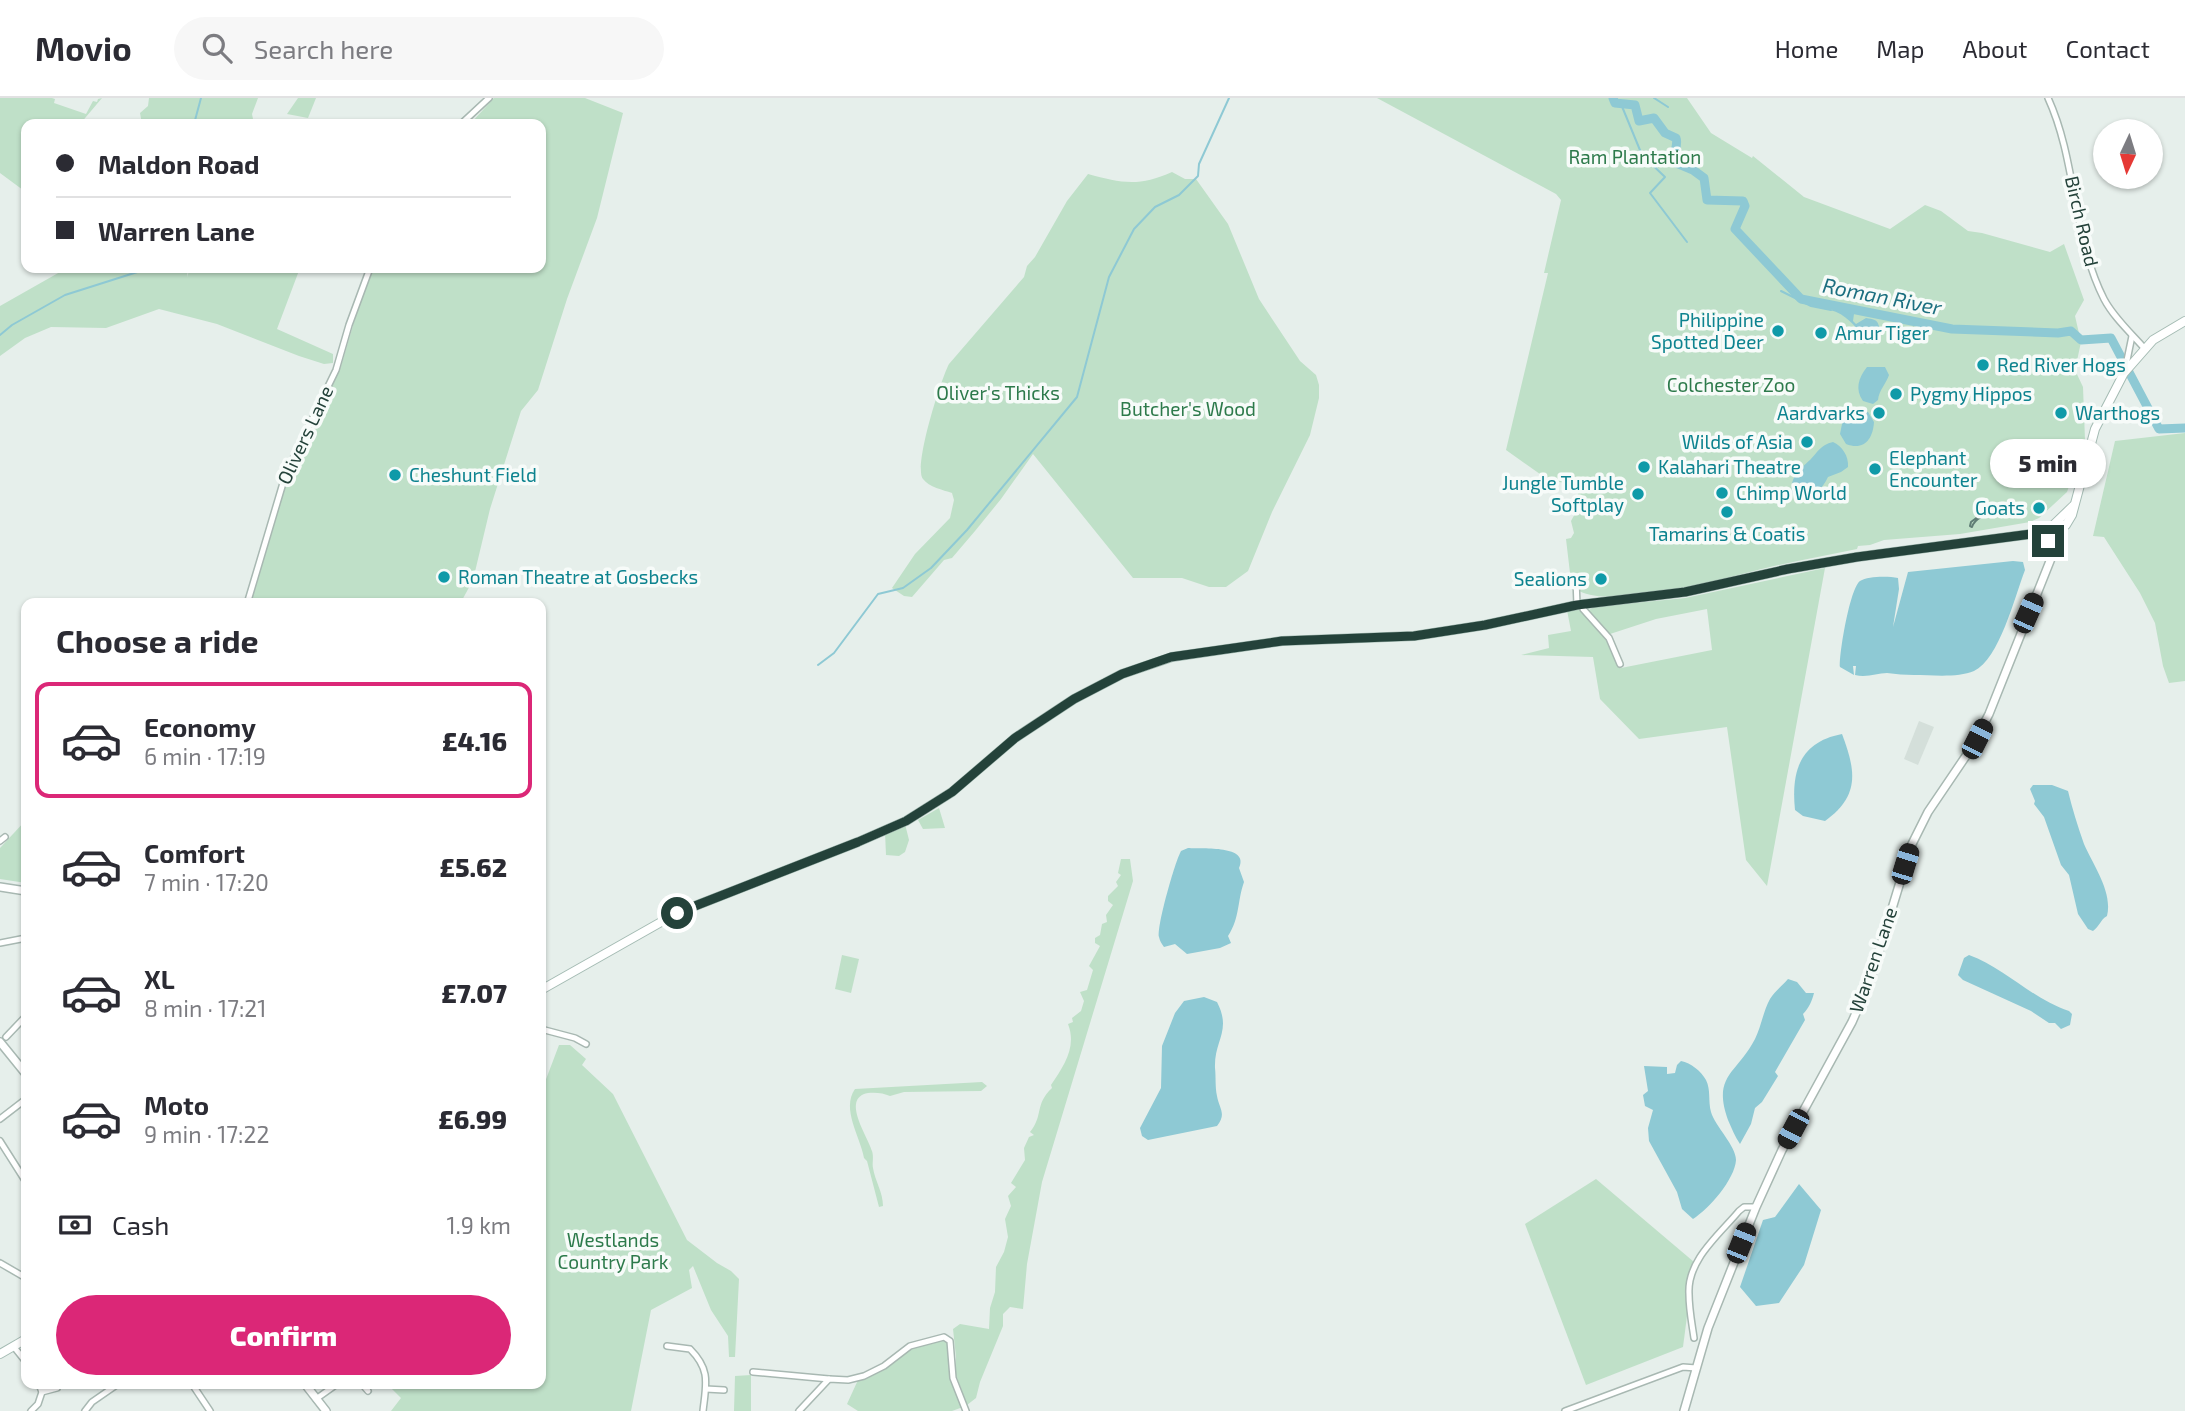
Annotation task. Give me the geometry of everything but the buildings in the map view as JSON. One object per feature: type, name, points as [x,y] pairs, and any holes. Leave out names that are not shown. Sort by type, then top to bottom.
[{"type":"main road","points":[[546,987],[677,913],[858,842],[914,817],[952,792],[1021,733],[1074,699],[1122,674],[1171,657],[1282,641],[1414,636],[1485,625],[1579,605],[1685,592],[1857,557],[2053,533],[2066,525],[2072,515],[2095,429],[2124,373],[2153,340],[2185,321]]},
{"type":"main road","points":[[2046,532],[2073,506]]},
{"type":"main road","points":[[0,1354],[21,1342]]},
{"type":"street","points":[[466,119],[489,98]]},
{"type":"street","name":"Birch Road","points":[[2048,98],[2057,117],[2071,173],[2083,241],[2093,271],[2105,300],[2145,349]]},
{"type":"street","name":"Olivers Lane","points":[[249,598],[286,473],[336,370],[368,273]]},
{"type":"street","points":[[2124,373],[2132,335]]},
{"type":"street","name":"Warren Lane","points":[[1684,1411],[1720,1296],[1756,1207],[1782,1150],[1866,992],[1911,846],[1928,812],[1972,747],[1989,715],[2066,525]]},
{"type":"street","points":[[2046,532],[2045,537],[2055,549]]},
{"type":"street","points":[[1576,580],[1579,605],[1609,638],[1620,664]]},
{"type":"street","points":[[0,887],[21,890]]},
{"type":"street","points":[[0,943],[21,938]]},
{"type":"street","points":[[21,1021],[3,1039],[21,1066]]},
{"type":"street","points":[[13,1030],[19,1036]]},
{"type":"street","points":[[546,1030],[575,1038],[586,1044]]},
{"type":"street","points":[[0,1119],[21,1103]]},
{"type":"street","points":[[0,1141],[21,1174]]},
{"type":"street","points":[[1694,1338],[1689,1293],[1696,1264],[1744,1206],[1756,1207]]},
{"type":"street","points":[[0,1263],[21,1275]]},
{"type":"street","points":[[753,1372],[848,1380],[884,1366],[910,1346],[947,1338],[952,1348],[953,1378],[966,1410],[957,1411]]},
{"type":"street","points":[[667,1346],[690,1349],[704,1366],[706,1389],[703,1411]]},
{"type":"street","points":[[14,1347],[21,1356]]},
{"type":"street","points":[[1565,1411],[1683,1367],[1696,1368]]},
{"type":"street","points":[[799,1411],[829,1379]]},
{"type":"street","points":[[31,1411],[38,1404],[41,1389]]},
{"type":"street","points":[[42,1392],[53,1389]]},
{"type":"street","points":[[85,1411],[92,1402],[111,1389]]},
{"type":"street","points":[[196,1389],[211,1411]]},
{"type":"street","points":[[309,1389],[327,1411]]},
{"type":"street","points":[[316,1399],[330,1389]]},
{"type":"street","points":[[706,1389],[724,1390]]},
{"type":"shaded area","points":[[1919,721],[1934,727],[1918,765],[1904,759]]},
{"type":"green space","points":[[0,98],[52,98],[55,99],[54,103],[86,114],[93,101],[97,102],[102,98],[84,119],[21,119],[21,189],[0,173]]},
{"type":"green space","points":[[149,98],[258,98],[252,114],[253,119],[141,119],[140,113],[148,106]]},
{"type":"green space","points":[[298,98],[316,98],[308,118],[287,114]]},
{"type":"green space","points":[[494,98],[585,98],[623,113],[597,218],[538,390],[521,411],[490,509],[473,580],[463,598],[252,598],[283,488],[312,432],[341,366],[369,273],[546,273],[546,119],[475,119]]},
{"type":"green space","name":"Colchester Zoo","points":[[1377,98],[1687,98],[1711,133],[1752,158],[1753,156],[1804,197],[1890,229],[1925,205],[1941,211],[1968,231],[2050,252],[2064,244],[2084,300],[2075,316],[2081,342],[2075,370],[2083,387],[2085,440],[2067,492],[2039,518],[2030,522],[1960,534],[1884,540],[1858,546],[1857,549],[1644,595],[1597,596],[1579,591],[1580,577],[1576,573],[1570,573],[1566,539],[1571,538],[1574,533],[1571,521],[1577,510],[1578,490],[1572,485],[1547,479],[1506,450],[1548,273],[1544,273],[1561,200],[1556,194]]},
{"type":"green space","name":"Butcher's Wood","points":[[1172,172],[1185,179],[1196,179],[1228,224],[1259,299],[1300,361],[1316,375],[1319,385],[1319,398],[1310,435],[1272,512],[1248,571],[1226,587],[1209,587],[1182,578],[1133,578],[1033,454],[1001,499],[952,558],[944,560],[912,597],[904,596],[892,588],[915,554],[950,518],[954,500],[952,493],[926,482],[921,471],[929,423],[949,364],[1024,277],[1027,266],[1067,201],[1088,174],[1110,180],[1140,182]]},
{"type":"green space","points":[[58,273],[187,273],[187,277],[188,273],[298,273],[277,329],[333,354],[333,363],[324,364],[217,324],[159,309],[106,328],[51,327],[25,338],[0,356],[0,306]]},
{"type":"green space","points":[[2185,433],[2185,681],[2169,683],[2155,623],[2140,593],[2104,537],[2093,536],[2115,441]]},
{"type":"green space","points":[[1825,568],[1767,886],[1746,860],[1727,727],[1639,739],[1600,699],[1593,657],[1521,655],[1549,648],[1548,635],[1571,631],[1567,610],[1580,609],[1607,640],[1621,668],[1712,650],[1707,609],[1656,619],[1610,634],[1587,611],[1594,607],[1685,598]]},
{"type":"green space","points":[[939,808],[945,828],[923,829],[918,820]]},
{"type":"green space","points":[[905,824],[909,840],[905,852],[899,856],[886,855],[885,832]]},
{"type":"green space","points":[[21,825],[21,882],[0,879],[0,848]]},
{"type":"green space","points":[[1121,859],[1130,859],[1133,881],[1042,1182],[1027,1264],[1023,1309],[1010,1307],[1003,1314],[1003,1326],[976,1398],[967,1405],[955,1372],[953,1329],[960,1324],[989,1329],[996,1267],[1008,1237],[1005,1219],[1011,1206],[1008,1196],[1016,1187],[1011,1183],[1025,1160],[1024,1148],[1029,1137],[1034,1135],[1030,1132],[1043,1100],[1068,1056],[1071,1041],[1068,1024],[1073,1022],[1072,1018],[1081,1011],[1084,1001],[1080,992],[1087,990],[1093,970],[1089,966],[1100,946],[1095,943],[1095,938],[1100,935],[1102,924],[1107,922],[1106,915],[1113,905],[1108,901],[1108,896],[1118,886],[1116,882],[1121,875],[1118,873]]},
{"type":"green space","points":[[842,955],[859,959],[851,993],[835,989]]},
{"type":"green space","name":"Westlands Country Park","points":[[559,1045],[570,1045],[586,1059],[582,1065],[613,1094],[687,1240],[739,1279],[735,1357],[729,1357],[728,1336],[711,1310],[693,1266],[689,1270],[692,1288],[651,1310],[631,1411],[391,1411],[401,1398],[392,1389],[546,1389],[546,1079]]},
{"type":"green space","points":[[982,1082],[987,1086],[981,1091],[904,1092],[890,1096],[868,1093],[860,1096],[856,1102],[856,1110],[873,1153],[874,1173],[883,1201],[883,1206],[879,1207],[851,1114],[851,1097],[855,1089]]},
{"type":"green space","points":[[1596,1179],[1694,1262],[1683,1347],[1586,1385],[1525,1224]]},
{"type":"green space","points":[[947,1338],[952,1370],[963,1407],[952,1411],[858,1411],[847,1404],[858,1380],[867,1377],[904,1350]]},
{"type":"green space","points":[[751,1375],[751,1411],[734,1411],[735,1376]]},
{"type":"water","points":[[1830,310],[1844,310],[1854,314],[1853,321],[1856,324],[1866,318],[1874,320],[1882,333],[1878,334],[1876,339],[1864,337],[1845,317]]},
{"type":"water","points":[[1867,367],[1885,367],[1889,375],[1878,400],[1873,404],[1863,401],[1858,388],[1861,375]]},
{"type":"water","points":[[1854,410],[1868,412],[1874,422],[1872,434],[1863,445],[1858,446],[1846,444],[1840,434],[1843,419]]},
{"type":"water","points":[[1833,442],[1844,452],[1848,467],[1828,477],[1814,494],[1793,495],[1792,484],[1798,471],[1822,447]]},
{"type":"water","points":[[2023,562],[2025,570],[2011,610],[1991,654],[1983,665],[1974,671],[1953,675],[1887,673],[1864,676],[1855,675],[1856,666],[1853,666],[1854,675],[1840,667],[1849,608],[1860,581],[1878,577],[1898,578],[1899,589],[1893,627],[1908,572]]},
{"type":"water","points":[[1842,734],[1852,771],[1849,792],[1836,812],[1825,821],[1803,816],[1795,810],[1794,796],[1801,760],[1816,744]]},
{"type":"water","points":[[2033,785],[2052,785],[2068,791],[2084,844],[2107,898],[2107,916],[2093,931],[2088,929],[2078,914],[2069,875],[2061,865],[2044,817],[2034,804],[2030,789]]},
{"type":"water","points":[[1188,848],[1223,850],[1238,855],[1244,882],[1235,923],[1228,936],[1231,943],[1220,948],[1187,954],[1175,944],[1164,947],[1159,930],[1175,867],[1181,851]]},
{"type":"water","points":[[1969,955],[1995,968],[2043,999],[2069,1011],[2072,1014],[2070,1025],[2061,1029],[2031,1011],[1963,980],[1958,975],[1964,958]]},
{"type":"water","points":[[1788,979],[1797,982],[1806,993],[1814,993],[1803,1014],[1805,1020],[1775,1072],[1778,1076],[1762,1102],[1755,1108],[1751,1124],[1740,1144],[1724,1105],[1725,1084],[1755,1039],[1770,999]]},
{"type":"water","points":[[1204,997],[1217,1002],[1223,1021],[1215,1058],[1216,1093],[1222,1118],[1217,1126],[1148,1140],[1142,1136],[1140,1128],[1161,1088],[1162,1046],[1175,1013],[1184,1001]]},
{"type":"water","points":[[1681,1061],[1695,1068],[1706,1080],[1711,1112],[1733,1149],[1736,1160],[1735,1168],[1720,1193],[1693,1219],[1682,1209],[1677,1192],[1649,1141],[1648,1128],[1653,1110],[1645,1106],[1643,1095],[1648,1091],[1644,1066],[1667,1067],[1667,1074],[1675,1073]]},
{"type":"water","points":[[1799,1184],[1821,1210],[1804,1265],[1779,1303],[1756,1306],[1740,1287],[1763,1220],[1775,1217]]},
{"type":"waterway","points":[[195,119],[201,98]]},
{"type":"waterway","points":[[818,665],[834,653],[878,594],[903,588],[931,568],[967,530],[1077,397],[1109,277],[1134,229],[1155,207],[1179,195],[1198,176],[1199,164],[1229,98]]},
{"type":"waterway","name":"Roman River","points":[[1613,98],[1615,103],[1635,105],[1639,121],[1654,118],[1665,133],[1676,138],[1674,162],[1704,178],[1707,200],[1743,201],[1745,206],[1735,229],[1801,299],[1952,329],[2058,333],[2071,331],[2081,340],[2111,338],[2159,429],[2185,428]]},
{"type":"waterway","points":[[1654,98],[1668,107]]},
{"type":"waterway","points":[[1621,104],[1642,155],[1665,177],[1650,193],[1687,242]]},
{"type":"waterway","points":[[0,335],[12,325],[65,295],[134,273]]},
{"type":"waterway","name":"Roman River","points":[[1781,291],[1811,306],[1831,310]]},
{"type":"tram line","points":[[1991,507],[1993,513],[1981,517],[1970,526],[1971,522],[1991,507]]},
{"type":"place","name":"Philippine Spotted Deer","points":[[1778,331]]},
{"type":"place","name":"Amur Tiger","points":[[1821,333]]},
{"type":"place","name":"Red River Hogs","points":[[1983,365]]},
{"type":"place","name":"Pygmy Hippos","points":[[1896,394]]},
{"type":"place","name":"Aardvarks","points":[[1879,413]]},
{"type":"place","name":"Warthogs","points":[[2061,413]]},
{"type":"place","name":"Wilds of Asia","points":[[1807,442]]},
{"type":"place","name":"Kalahari Theatre","points":[[1644,467]]},
{"type":"place","name":"Elephant Encounter","points":[[1875,469]]},
{"type":"place","name":"Cheshunt Field","points":[[395,475]]},
{"type":"place","name":"Chimp World","points":[[1722,493]]},
{"type":"place","name":"Jungle Tumble Softplay","points":[[1638,494]]},
{"type":"place","name":"Goats","points":[[2039,508]]},
{"type":"place","name":"Tamarins & Coatis","points":[[1727,512]]},
{"type":"place","name":"Roman Theatre at Gosbecks","points":[[444,577]]},
{"type":"place","name":"Sealions","points":[[1601,579]]},
{"type":"route","points":[[677,913],[858,842],[914,817],[952,792],[1015,738],[1074,699],[1122,674],[1171,657],[1282,641],[1414,636],[1485,625],[1577,605],[1685,592],[1857,557],[2046,532],[2056,542],[2054,552],[2048,541]]},
{"type":"park label","name":"Ram Plantation","points":[[1635,157]]},
{"type":"park label","name":"Oliver's Thicks","points":[[998,393]]}]
